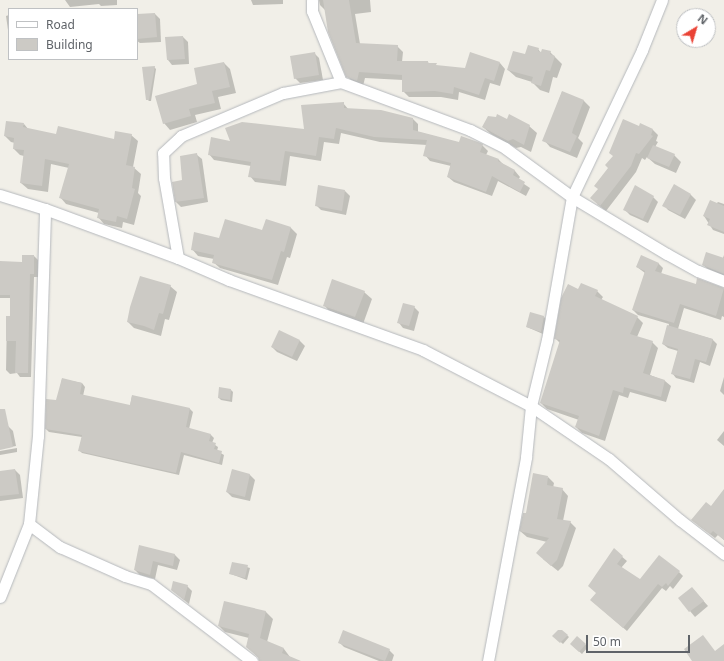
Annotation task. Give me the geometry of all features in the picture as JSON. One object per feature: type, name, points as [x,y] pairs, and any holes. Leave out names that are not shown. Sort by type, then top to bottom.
[{"type":"street","points":[[312,0],[312,11],[341,82]]},
{"type":"street","points":[[488,661],[526,457],[531,406],[547,340],[572,197],[642,50],[662,0]]},
{"type":"street","points":[[178,258],[164,178],[163,153],[182,136],[283,93],[341,82],[470,130],[505,148],[572,197],[667,254],[698,271],[724,281]]},
{"type":"street","points":[[0,195],[45,209],[178,258],[229,280],[423,350],[531,406],[609,459],[680,520],[724,554]]},
{"type":"street","points":[[0,597],[29,524],[38,436],[45,209]]},
{"type":"street","points":[[29,524],[60,547],[125,576],[151,584],[252,661]]},
{"type":"building","points":[[323,0],[349,0],[356,43],[398,45],[397,61],[428,61],[428,63],[437,63],[436,65],[465,68],[470,52],[500,62],[494,81],[485,78],[479,95],[454,87],[453,94],[435,91],[402,92],[402,75],[359,72],[357,81],[346,77],[328,32]]},
{"type":"building","points":[[155,13],[157,37],[138,39],[138,14]]},
{"type":"building","points":[[183,36],[185,59],[167,60],[165,37]]},
{"type":"building","points":[[528,45],[539,48],[538,51],[541,52],[542,49],[551,51],[550,54],[555,56],[550,71],[546,70],[541,86],[531,83],[533,77],[507,70],[513,51],[525,54]]},
{"type":"building","points":[[315,52],[319,75],[294,79],[290,56]]},
{"type":"building","points":[[224,62],[230,87],[212,91],[215,103],[189,109],[191,116],[163,124],[155,96],[197,84],[194,68]]},
{"type":"building","points":[[155,66],[149,100],[146,100],[142,67]]},
{"type":"building","points":[[562,91],[584,100],[573,129],[572,133],[577,136],[570,152],[542,141]]},
{"type":"building","points":[[344,102],[344,108],[381,110],[413,118],[413,130],[459,142],[461,136],[483,144],[480,152],[499,159],[498,161],[515,170],[513,175],[525,182],[520,192],[492,176],[486,192],[447,177],[451,163],[423,156],[427,140],[374,137],[336,128],[334,139],[319,137],[316,156],[285,151],[280,181],[248,177],[251,162],[208,155],[211,137],[230,141],[225,128],[242,122],[304,129],[301,105]]},
{"type":"building","points":[[497,114],[507,119],[509,114],[530,125],[524,145],[513,139],[508,141],[482,127],[488,116],[496,117]]},
{"type":"building","points":[[623,119],[639,126],[640,123],[653,129],[651,135],[653,136],[639,154],[636,153],[631,166],[600,206],[590,198],[598,189],[594,186],[608,168],[605,165],[613,156],[609,153]]},
{"type":"building","points":[[6,121],[24,123],[23,127],[56,134],[58,126],[114,139],[115,131],[132,134],[126,165],[135,167],[132,188],[135,189],[127,219],[117,216],[116,222],[97,218],[99,209],[59,198],[69,164],[45,159],[42,186],[20,183],[24,150],[13,149],[14,138],[4,136]]},
{"type":"building","points":[[653,145],[675,154],[669,167],[647,158]]},
{"type":"building","points":[[197,153],[204,198],[175,202],[172,182],[182,180],[180,156]]},
{"type":"building","points":[[674,184],[691,194],[680,215],[662,206]]},
{"type":"building","points":[[318,185],[345,190],[342,211],[315,206]]},
{"type":"building","points":[[635,185],[654,196],[643,219],[623,210]]},
{"type":"building","points":[[710,200],[724,206],[724,232],[707,225],[710,219],[703,216]]},
{"type":"building","points":[[225,219],[262,230],[266,219],[291,227],[284,252],[281,251],[272,280],[212,263],[214,255],[191,250],[194,232],[219,238]]},
{"type":"building","points":[[706,252],[724,258],[724,274],[702,265]]},
{"type":"building","points":[[22,255],[34,255],[34,274],[30,274],[28,373],[15,373],[16,341],[6,341],[6,316],[10,316],[10,295],[0,295],[0,261],[22,262]]},
{"type":"building","points":[[641,255],[659,263],[655,271],[696,284],[697,278],[724,288],[716,316],[680,304],[674,323],[632,310],[645,271],[636,267]]},
{"type":"building","points":[[140,276],[171,285],[163,314],[159,313],[154,330],[127,322]]},
{"type":"building","points":[[332,279],[365,291],[355,317],[323,306]]},
{"type":"building","points":[[581,283],[598,290],[595,296],[638,316],[630,334],[653,341],[643,373],[665,380],[661,397],[624,387],[623,393],[613,390],[599,436],[575,427],[579,416],[540,403],[560,340],[554,339],[561,298],[568,284],[578,289]]},
{"type":"building","points":[[403,303],[415,306],[409,326],[397,323]]},
{"type":"building","points":[[530,312],[544,316],[541,332],[526,327]]},
{"type":"building","points":[[667,325],[713,339],[706,362],[695,359],[690,379],[671,374],[678,349],[662,344]]},
{"type":"building","points":[[279,330],[300,340],[292,357],[271,347]]},
{"type":"building","points":[[62,378],[82,383],[80,394],[130,405],[132,395],[190,408],[186,427],[211,434],[209,441],[216,443],[214,449],[222,451],[219,463],[181,452],[176,473],[78,451],[82,435],[45,429],[46,399],[56,400]]},
{"type":"building","points":[[219,387],[231,389],[230,400],[218,398]]},
{"type":"building","points":[[0,409],[5,409],[13,447],[0,450]]},
{"type":"building","points":[[15,469],[19,494],[0,496],[0,471]]},
{"type":"building","points":[[232,469],[250,474],[245,497],[226,492]]},
{"type":"building","points":[[533,473],[548,476],[547,485],[563,488],[557,519],[571,521],[557,560],[551,566],[536,553],[549,538],[519,531],[523,513],[526,513]]},
{"type":"building","points":[[724,489],[724,540],[713,531],[710,534],[691,520],[706,502],[711,506]]},
{"type":"building","points":[[139,545],[175,554],[173,566],[153,561],[150,575],[134,570]]},
{"type":"building","points":[[614,548],[623,556],[617,564],[640,579],[659,555],[680,571],[668,586],[666,583],[662,587],[658,584],[623,628],[590,600],[596,593],[588,586]]},
{"type":"building","points":[[232,562],[248,565],[245,578],[229,574]]},
{"type":"building","points":[[173,581],[188,585],[184,600],[171,590]]},
{"type":"building","points":[[692,587],[704,601],[689,612],[678,598]]},
{"type":"building","points":[[224,601],[266,611],[260,638],[284,648],[282,653],[301,661],[259,661],[258,657],[246,647],[249,634],[218,626]]},
{"type":"building","points":[[343,630],[390,649],[385,661],[338,643]]},
{"type":"building","points":[[558,630],[562,630],[568,635],[560,643],[552,636]]},
{"type":"building","points":[[703,635],[715,651],[724,644],[724,661],[692,661],[684,649]]},
{"type":"building","points":[[577,636],[586,644],[579,652],[570,644]]}]
